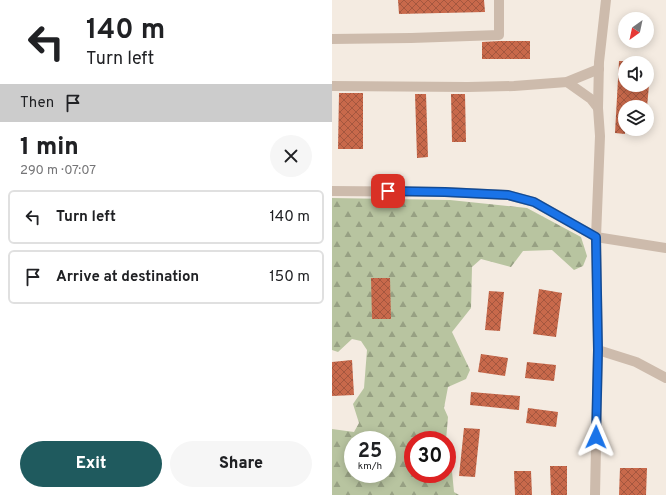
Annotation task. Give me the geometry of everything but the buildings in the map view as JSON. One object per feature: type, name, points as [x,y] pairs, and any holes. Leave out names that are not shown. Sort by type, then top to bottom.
[{"type":"street","points":[[332,40],[499,35],[499,0]]},
{"type":"street","points":[[595,495],[598,350],[596,237],[600,136],[598,108],[599,62],[606,0]]},
{"type":"street","points":[[332,86],[514,86],[567,82],[599,69]]},
{"type":"street","points":[[567,82],[591,99],[598,108]]},
{"type":"street","points":[[332,191],[445,192],[508,195],[534,202],[596,237],[666,248]]},
{"type":"street","points":[[598,350],[636,362],[666,378]]},
{"type":"green space","points":[[332,198],[450,200],[527,208],[581,237],[587,256],[583,266],[574,270],[552,250],[523,251],[511,267],[481,259],[472,267],[471,308],[452,332],[470,370],[466,379],[448,387],[444,408],[448,417],[447,431],[404,431],[404,483],[453,483],[454,492],[459,495],[332,495],[332,429],[347,431],[344,431],[344,483],[396,483],[396,431],[355,431],[359,423],[353,404],[364,388],[367,350],[361,341],[352,339],[338,352],[332,350]]},
{"type":"route","points":[[388,191],[508,195],[534,202],[596,237],[598,350],[596,437]]}]
